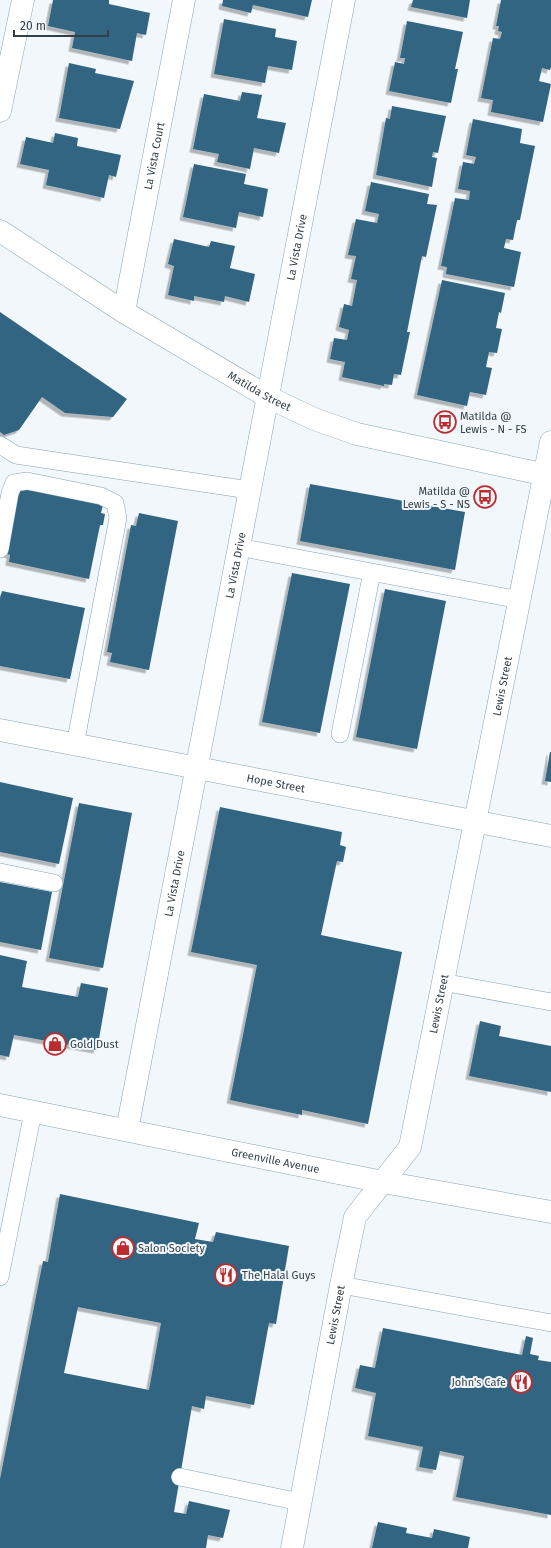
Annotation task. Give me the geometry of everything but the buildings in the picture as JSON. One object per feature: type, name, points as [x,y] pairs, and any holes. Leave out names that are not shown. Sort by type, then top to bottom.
[{"type":"street","points":[[0,111],[23,0]]},
{"type":"street","name":"La Vista Court","points":[[124,312],[184,0]]},
{"type":"street","name":"La Vista Drive","points":[[127,1130],[344,0]]},
{"type":"street","name":"Matilda Street","points":[[0,231],[124,312],[268,396],[314,419],[357,434],[548,476]]},
{"type":"street","name":"Lewis Street","points":[[292,1548],[341,1284],[355,1217],[410,1147],[520,600],[548,476],[551,442]]},
{"type":"street","name":"Hope Street","points":[[0,730],[551,836]]},
{"type":"street","name":"Greenville Avenue","points":[[0,1105],[383,1182],[551,1212]]},
{"type":"lane","points":[[0,445],[16,455],[249,490]]},
{"type":"lane","points":[[0,549],[10,493],[14,483],[27,481],[101,496],[115,503],[118,518],[75,745]]},
{"type":"lane","points":[[238,547],[520,600]]},
{"type":"lane","points":[[340,734],[372,572]]},
{"type":"lane","points":[[0,872],[54,883]]},
{"type":"lane","points":[[442,982],[551,1002]]},
{"type":"lane","points":[[0,1277],[33,1112]]},
{"type":"lane","points":[[341,1284],[551,1323]]},
{"type":"lane","points":[[180,1477],[300,1502]]},
{"type":"place","name":"Matilda @ Lewis - N - FS","points":[[445,422]]},
{"type":"place","name":"Matilda @ Lewis - S - NS","points":[[485,497]]},
{"type":"place","name":"Gold Dust","points":[[55,1044]]},
{"type":"place","name":"Salon Society","points":[[123,1248]]},
{"type":"place","name":"The Halal Guys","points":[[226,1275]]},
{"type":"place","name":"John's Cafe","points":[[521,1382]]}]
